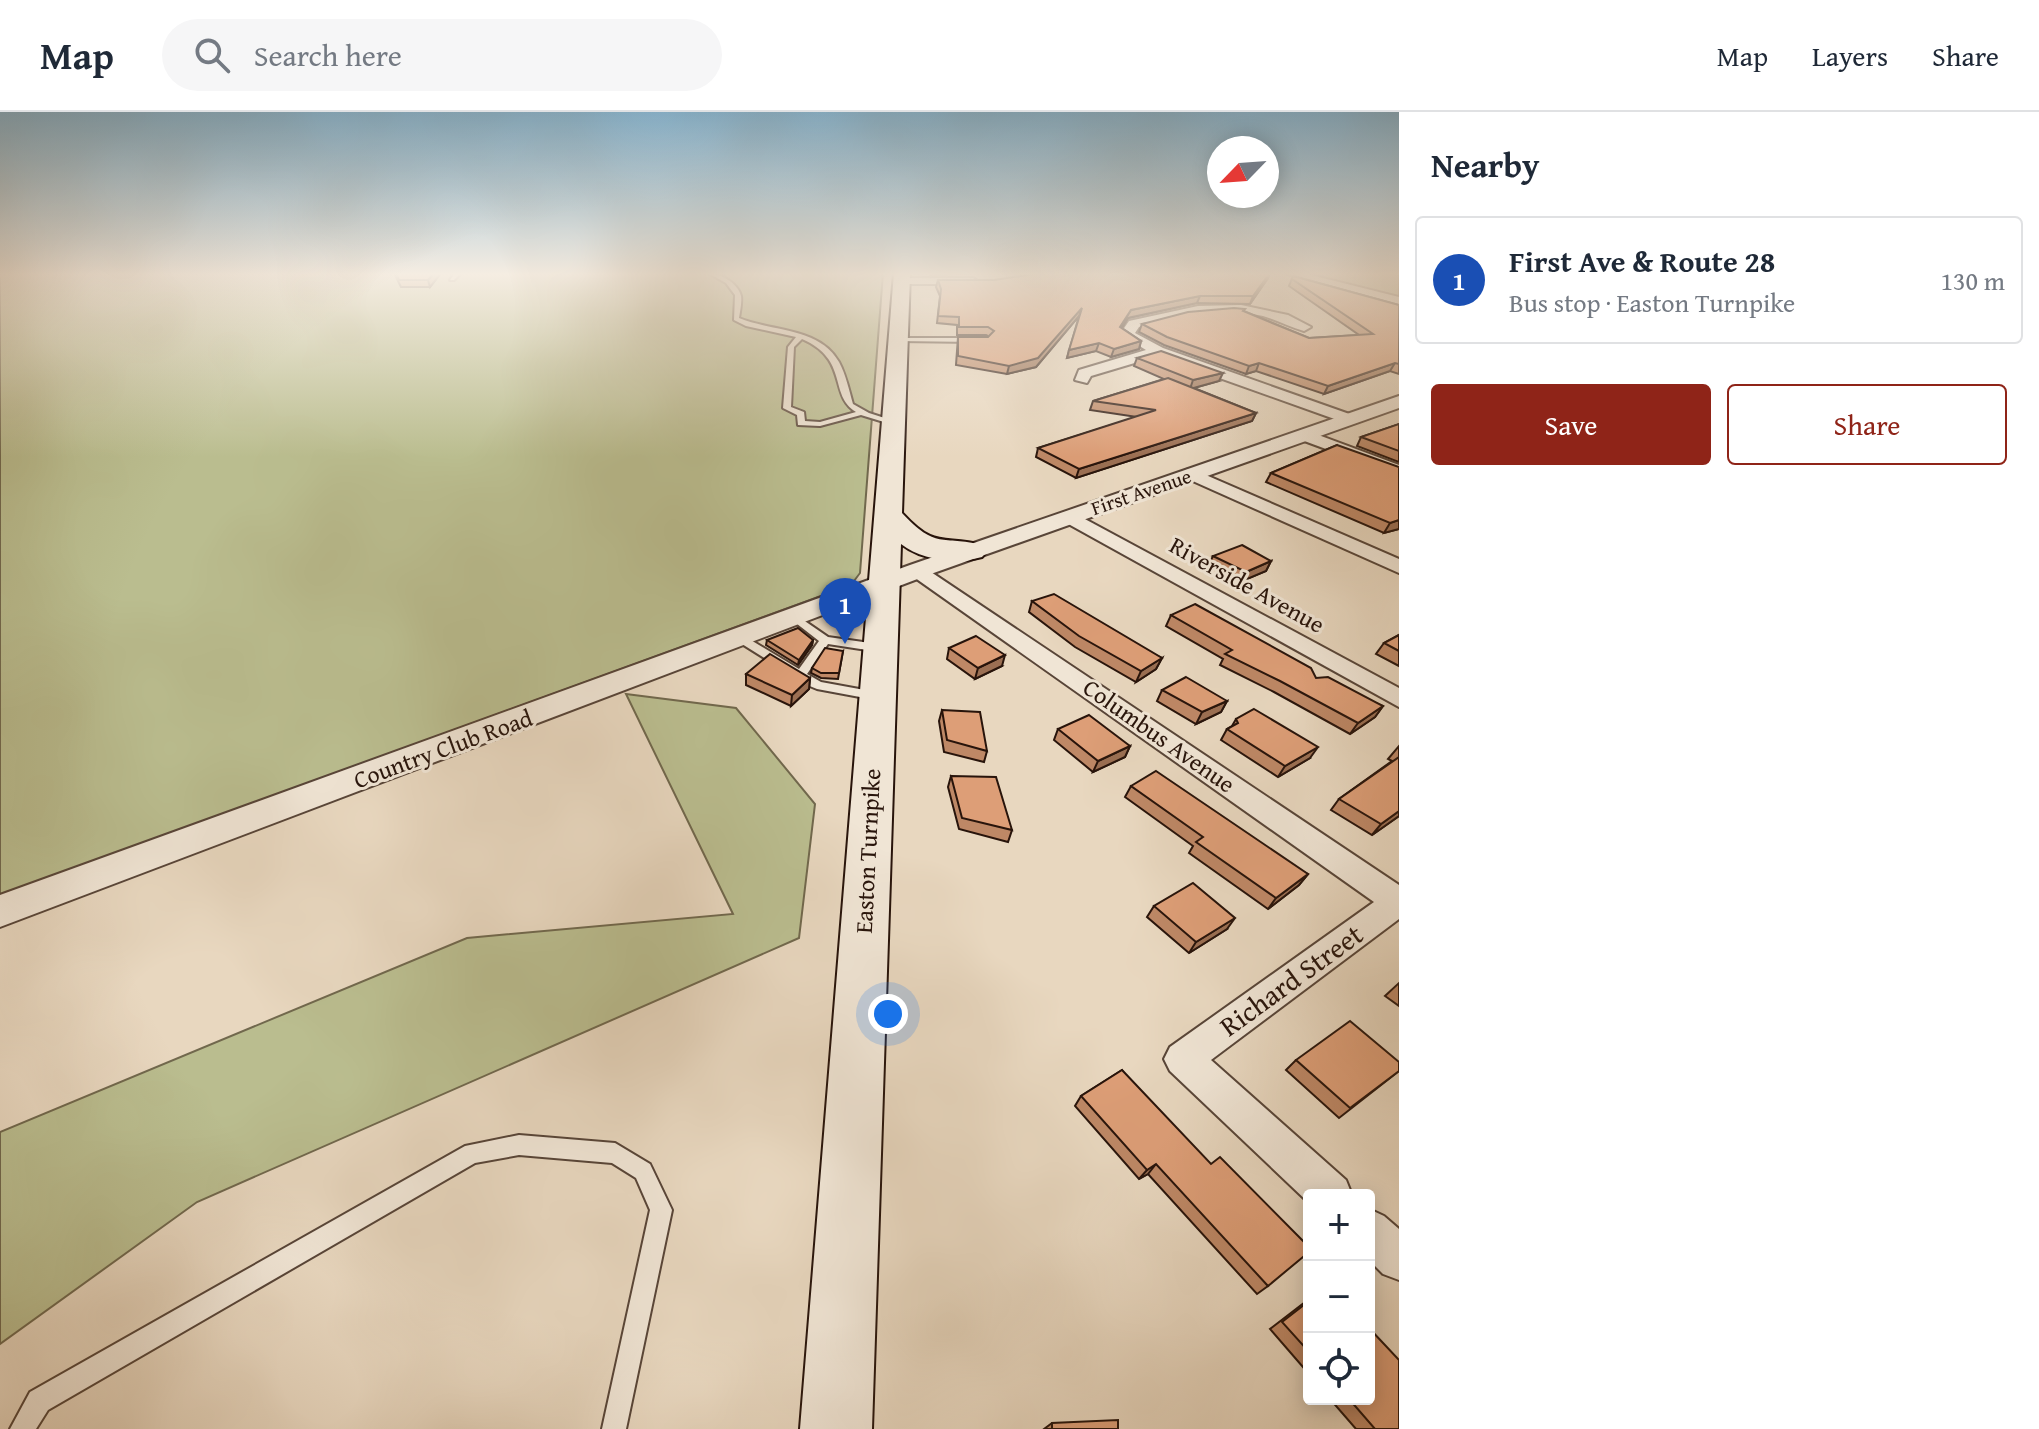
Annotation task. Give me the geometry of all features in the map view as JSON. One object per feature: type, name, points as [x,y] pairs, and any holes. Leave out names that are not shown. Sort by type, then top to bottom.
[{"type":"main road","name":"Easton Turnpike","points":[[836,1429],[878,672],[902,577],[889,515],[899,334]]},
{"type":"main road","points":[[889,515],[914,542],[924,548],[972,551]]},
{"type":"street","points":[[1128,334],[1158,351],[1349,419]]},
{"type":"street","points":[[1082,380],[1084,373],[1158,351]]},
{"type":"street","name":"First Avenue","points":[[902,577],[1399,402]]},
{"type":"street","points":[[1305,435],[1399,471]]},
{"type":"street","points":[[1192,474],[1399,567]]},
{"type":"street","name":"Riverside Avenue","points":[[1070,517],[1399,699]]},
{"type":"street","name":"Country Club Road","points":[[0,911],[902,577]]},
{"type":"street","name":"Columbus Avenue","points":[[902,577],[1399,902]]},
{"type":"street","name":"Richard Street","points":[[1324,1189],[1183,1059],[1399,902]]},
{"type":"street","points":[[1375,1236],[1399,1258]]},
{"type":"lane","points":[[793,334],[831,354],[850,405],[861,413],[894,424]]},
{"type":"lane","points":[[801,336],[791,347],[787,408],[801,414],[801,423],[820,424],[861,413]]},
{"type":"lane","points":[[899,339],[986,340]]},
{"type":"lane","points":[[796,618],[825,640],[878,672]]},
{"type":"lane","points":[[740,639],[817,685],[878,672]]},
{"type":"lane","points":[[799,677],[825,640]]},
{"type":"lane","points":[[22,1429],[39,1401],[140,1340],[472,1153],[519,1145],[615,1153],[643,1171],[661,1210],[614,1429]]},
{"type":"green space","points":[[0,334],[878,334],[860,573],[851,585],[0,896]]},
{"type":"green space","points":[[626,694],[736,708],[815,804],[799,938],[197,1202],[0,1344],[0,1132],[467,938],[733,914]]},
{"type":"building","points":[[991,334],[1059,334],[1038,358],[1009,366],[958,356],[958,337]]},
{"type":"building","points":[[1074,334],[1131,334],[1141,341],[1114,349],[1099,343],[1069,350]]},
{"type":"building","points":[[1162,334],[1300,334],[1309,338],[1399,334],[1399,364],[1328,386],[1259,363],[1249,366]]},
{"type":"building","points":[[1161,351],[1223,373],[1193,380],[1137,358]]},
{"type":"building","points":[[1168,378],[1256,413],[1079,469],[1038,448],[1156,410],[1093,401]]},
{"type":"building","points":[[1399,424],[1399,451],[1361,437]]},
{"type":"building","points":[[1337,445],[1399,467],[1399,520],[1390,523],[1271,473]]},
{"type":"building","points":[[1242,545],[1271,561],[1246,572],[1213,556]]},
{"type":"building","points":[[1054,594],[1162,658],[1141,671],[1079,636],[1032,601]]},
{"type":"building","points":[[1195,604],[1311,668],[1316,678],[1328,677],[1383,706],[1358,723],[1225,654],[1232,650],[1171,615]]},
{"type":"building","points":[[798,628],[813,640],[799,660],[767,640]]},
{"type":"building","points":[[1399,635],[1399,651],[1384,643]]},
{"type":"building","points":[[976,636],[1005,655],[978,668],[949,648]]},
{"type":"building","points":[[825,648],[843,651],[839,673],[821,673],[812,668]]},
{"type":"building","points":[[770,654],[810,678],[792,695],[746,674]]},
{"type":"building","points":[[1186,677],[1227,701],[1202,712],[1162,690]]},
{"type":"building","points":[[1254,709],[1318,747],[1285,766],[1227,729],[1238,723],[1236,719]]},
{"type":"building","points":[[942,710],[980,712],[987,751],[947,740]]},
{"type":"building","points":[[1089,715],[1130,746],[1098,761],[1058,729]]},
{"type":"building","points":[[1399,757],[1399,811],[1381,824],[1339,799]]},
{"type":"building","points":[[1156,771],[1308,874],[1276,898],[1196,842],[1203,837],[1131,786]]},
{"type":"building","points":[[951,776],[996,777],[1012,830],[962,818]]},
{"type":"building","points":[[1193,883],[1235,918],[1196,942],[1154,906]]},
{"type":"building","points":[[1350,1021],[1399,1062],[1399,1071],[1350,1108],[1296,1060]]},
{"type":"building","points":[[1122,1070],[1211,1164],[1220,1157],[1303,1241],[1303,1257],[1268,1286],[1156,1164],[1147,1170],[1081,1096]]},
{"type":"building","points":[[1303,1306],[1303,1345],[1282,1322]]},
{"type":"building","points":[[1375,1334],[1399,1360],[1399,1429],[1375,1429],[1354,1405],[1375,1405]]},
{"type":"building","points":[[1118,1420],[1118,1429],[1052,1429],[1052,1423]]},
{"type":"place","name":"First Ave & Route 28","points":[[845,644]]}]
